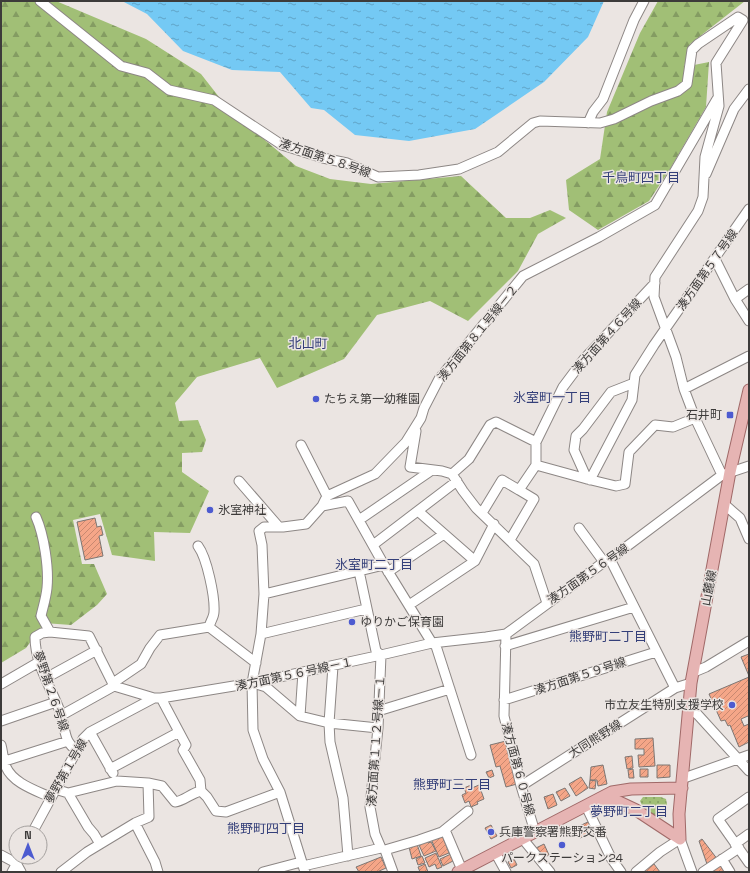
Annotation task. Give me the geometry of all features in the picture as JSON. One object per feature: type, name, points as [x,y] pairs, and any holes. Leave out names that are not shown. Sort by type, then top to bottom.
[{"type":"main road","name":"山麓線","points":[[680,839],[679,814],[690,708],[691,684],[724,504],[726,474],[749,390]]},
{"type":"main road","points":[[460,871],[612,792],[683,783]]},
{"type":"main road","points":[[590,803],[619,802],[636,810],[680,839]]},
{"type":"street","name":"湊方面第５８号線","points":[[40,1],[121,66],[147,73],[169,90],[214,100],[282,145],[323,158],[347,163],[378,177],[419,176],[458,169],[498,152],[532,123],[540,121],[600,123],[614,119],[651,101],[678,91],[687,84],[692,50],[698,44],[738,17],[746,18],[716,63],[719,106],[705,157],[703,197],[698,211],[656,277],[654,297],[676,357],[684,389],[695,418],[726,474]]},
{"type":"street","points":[[588,123],[593,112],[603,99],[634,20],[644,1]]},
{"type":"street","points":[[703,181],[734,109],[749,89]]},
{"type":"street","name":"湊方面第８１号線－２","points":[[327,496],[375,474],[406,442],[417,426],[439,378],[523,276],[599,237],[655,205],[718,97]]},
{"type":"street","name":"湊方面第５７号線","points":[[588,480],[632,400],[635,375],[749,209]]},
{"type":"street","points":[[715,259],[735,299],[749,321]]},
{"type":"street","name":"湊方面第４６号線","points":[[536,464],[536,442],[563,387],[584,359],[655,283]]},
{"type":"street","points":[[735,299],[749,289]]},
{"type":"street","points":[[684,389],[749,356]]},
{"type":"street","points":[[588,480],[574,450],[576,436],[611,392],[634,384]]},
{"type":"street","points":[[519,490],[536,464],[588,480],[616,486],[625,484],[629,452],[655,425],[673,427],[695,418]]},
{"type":"street","points":[[373,545],[418,511],[455,478],[469,459],[490,425],[496,422],[536,442]]},
{"type":"street","points":[[417,426],[410,467],[432,470],[455,478],[463,491],[482,513],[534,564],[547,603]]},
{"type":"street","points":[[301,445],[327,496],[322,506],[306,524],[264,527],[259,531],[262,545],[264,594],[262,634],[252,683],[253,730],[263,759],[280,792],[303,866]]},
{"type":"street","name":"湊方面第５６号線","points":[[432,643],[506,634],[726,474],[749,466]]},
{"type":"street","points":[[359,520],[432,470]]},
{"type":"street","points":[[482,513],[502,480],[534,499],[510,540]]},
{"type":"street","points":[[239,481],[279,527]]},
{"type":"street","points":[[322,506],[348,501],[386,568],[432,643],[436,646],[471,755]]},
{"type":"street","points":[[724,504],[740,518],[746,527],[749,540]]},
{"type":"street","points":[[418,511],[475,561]]},
{"type":"street","points":[[36,517],[40,527],[45,558],[47,588],[41,616],[46,632],[89,636],[114,685],[158,698],[186,745],[183,750],[200,780],[200,791]]},
{"type":"street","points":[[409,605],[475,561],[494,524]]},
{"type":"street","points":[[579,528],[607,561],[634,607],[675,688]]},
{"type":"street","points":[[264,594],[359,571],[386,568],[444,534]]},
{"type":"street","points":[[198,546],[203,552],[211,585],[214,613],[209,627]]},
{"type":"street","points":[[359,571],[376,651],[381,655]]},
{"type":"street","points":[[505,646],[634,607]]},
{"type":"street","points":[[262,634],[366,609]]},
{"type":"street","points":[[62,715],[114,685],[142,664],[150,648],[160,635],[209,627],[256,663]]},
{"type":"street","name":"夢野第２６号線","points":[[46,632],[35,637],[35,646],[39,662],[62,715],[68,741],[73,748],[77,750]]},
{"type":"street","name":"湊方面第６０号線","points":[[506,634],[504,716],[534,832]]},
{"type":"street","points":[[694,672],[706,667],[749,641]]},
{"type":"street","name":"湊方面第５６号線－１","points":[[158,698],[252,683],[432,643]]},
{"type":"street","points":[[46,678],[97,650]]},
{"type":"street","name":"湊方面第５９号線","points":[[504,700],[656,652]]},
{"type":"street","name":"湊方面第１１２号線－１","points":[[381,655],[378,728],[370,806],[375,834],[393,872]]},
{"type":"street","points":[[1,684],[39,662]]},
{"type":"street","points":[[333,666],[330,742],[343,798],[348,856]]},
{"type":"street","points":[[300,716],[303,672]]},
{"type":"street","points":[[252,683],[266,687],[300,716],[330,723],[378,728]]},
{"type":"street","name":"大同熊野線","points":[[521,786],[675,688],[691,684]]},
{"type":"street","points":[[378,711],[450,689]]},
{"type":"street","name":"夢野第１号線","points":[[36,825],[82,739],[90,732],[158,698]]},
{"type":"street","points":[[1,721],[56,702]]},
{"type":"street","points":[[690,708],[749,771]]},
{"type":"street","points":[[90,732],[117,781]]},
{"type":"street","points":[[110,769],[179,732]]},
{"type":"street","points":[[4,766],[68,741]]},
{"type":"street","points":[[1,744],[4,766],[11,774],[22,784],[53,793],[68,793],[117,781],[148,783],[162,786],[175,802],[179,802],[195,792],[200,791],[207,796],[216,811],[226,812],[280,792]]},
{"type":"street","points":[[683,783],[749,755]]},
{"type":"street","points":[[61,872],[87,852],[135,823],[149,817],[148,783]]},
{"type":"street","points":[[68,793],[100,844]]},
{"type":"street","points":[[749,797],[718,819],[749,863]]},
{"type":"street","points":[[590,803],[611,858],[621,872]]},
{"type":"street","points":[[263,872],[303,866],[419,840],[445,830],[468,812]]},
{"type":"street","points":[[135,823],[155,862],[158,872]]},
{"type":"street","points":[[445,830],[460,871]]},
{"type":"street","points":[[703,872],[722,860],[749,834]]},
{"type":"street","points":[[522,838],[550,872]]},
{"type":"street","points":[[636,872],[660,852],[680,839],[692,872]]},
{"type":"street","points":[[495,852],[506,872]]},
{"type":"street","points":[[722,860],[730,872]]},
{"type":"green space","points":[[1,1],[56,1],[146,39],[201,74],[230,111],[296,166],[330,179],[371,184],[461,176],[506,218],[530,218],[550,210],[566,218],[538,234],[518,271],[468,321],[430,301],[377,315],[344,359],[277,388],[260,358],[197,377],[175,403],[179,421],[198,420],[206,440],[202,452],[182,453],[182,472],[209,491],[190,533],[154,532],[155,561],[112,555],[100,514],[73,520],[82,564],[94,564],[107,594],[97,605],[71,625],[44,623],[26,648],[1,663]]},
{"type":"green space","points":[[658,1],[745,1],[690,44],[684,67],[709,62],[706,107],[670,169],[649,201],[598,230],[569,210],[566,180],[600,159],[607,112],[640,33]]},
{"type":"green space","points":[[643,797],[661,797],[666,799],[666,815],[662,818],[649,812],[643,807],[640,801]]},
{"type":"water","points":[[122,1],[604,1],[588,37],[544,82],[475,129],[409,141],[355,135],[324,110],[311,108],[280,72],[232,70],[183,51],[147,14]]},
{"type":"building","points":[[95,518],[97,527],[101,526],[103,535],[99,536],[103,556],[85,560],[77,522]]},
{"type":"building","name":"市立友生特別支援学校","points":[[749,654],[749,676],[741,657]]},
{"type":"building","name":"市立友生特別支援学校","points":[[749,677],[749,719],[748,716],[741,719],[744,726],[749,724],[749,742],[739,747],[730,725],[728,726],[725,720],[721,721],[709,694]]},
{"type":"building","points":[[653,738],[655,766],[639,767],[638,755],[644,755],[644,749],[635,749],[635,739]]},
{"type":"building","points":[[506,741],[517,784],[506,787],[500,766],[496,767],[490,745]]},
{"type":"building","points":[[632,756],[633,768],[627,769],[625,757]]},
{"type":"building","points":[[603,765],[607,784],[598,786],[597,780],[590,780],[591,767]]},
{"type":"building","points":[[657,765],[670,765],[670,777],[657,778]]},
{"type":"building","points":[[633,769],[634,778],[629,778],[628,770]]},
{"type":"building","points":[[640,769],[648,769],[648,777],[640,777]]},
{"type":"building","points":[[492,770],[494,776],[489,778],[486,772]]},
{"type":"building","points":[[581,777],[588,788],[576,796],[569,784]]},
{"type":"building","points":[[590,780],[596,781],[595,789],[589,788]]},
{"type":"building","points":[[471,785],[472,788],[479,785],[484,799],[471,807],[469,801],[465,803],[462,795],[466,793],[464,788]]},
{"type":"building","points":[[565,788],[570,796],[561,801],[556,792]]},
{"type":"building","points":[[553,794],[557,805],[548,809],[544,797]]},
{"type":"building","points":[[590,821],[595,831],[580,838],[575,828]]},
{"type":"building","name":"兵庫警察署熊野交番","points":[[491,825],[497,836],[491,839],[485,828]]},
{"type":"building","points":[[442,835],[449,853],[439,857],[431,839]]},
{"type":"building","points":[[702,839],[718,860],[708,867],[699,841]]},
{"type":"building","points":[[427,841],[428,843],[431,842],[436,851],[424,856],[419,845]]},
{"type":"building","points":[[417,844],[421,856],[412,859],[409,847]]},
{"type":"building","points":[[544,844],[549,855],[543,858],[536,848]]},
{"type":"building","points":[[436,853],[442,867],[437,869],[435,864],[429,867],[425,858]]},
{"type":"building","points":[[451,854],[453,861],[443,866],[440,859]]},
{"type":"building","points":[[422,856],[425,863],[418,865],[416,859]]},
{"type":"building","points":[[381,857],[386,868],[377,872],[359,872],[356,867]]},
{"type":"building","points":[[514,859],[517,865],[511,868],[508,862]]},
{"type":"building","points":[[425,864],[428,872],[420,872],[418,867]]},
{"type":"building","points":[[654,864],[660,872],[642,872]]},
{"type":"building","points":[[720,864],[726,872],[711,872],[711,871]]},
{"type":"place","name":"たちえ第一幼稚園","points":[[316,399]]},
{"type":"place","name":"石井町","points":[[730,415]]},
{"type":"place","name":"氷室神社","points":[[210,510]]},
{"type":"place","name":"ゆりかご保育園","points":[[352,622]]},
{"type":"place","name":"市立友生特別支援学校","points":[[732,705]]},
{"type":"place","name":"兵庫警察署熊野交番","points":[[491,832]]},
{"type":"place","name":"パークステーション24","points":[[562,845]]},
{"type":"district","name":"千鳥町四丁目","points":[[641,177]]},
{"type":"district","name":"北山町","points":[[308,343]]},
{"type":"district","name":"氷室町一丁目","points":[[552,397]]},
{"type":"district","name":"氷室町二丁目","points":[[374,564]]},
{"type":"district","name":"熊野町二丁目","points":[[608,636]]},
{"type":"district","name":"熊野町三丁目","points":[[452,784]]},
{"type":"district","name":"夢野町二丁目","points":[[629,811]]},
{"type":"district","name":"熊野町四丁目","points":[[266,828]]}]
